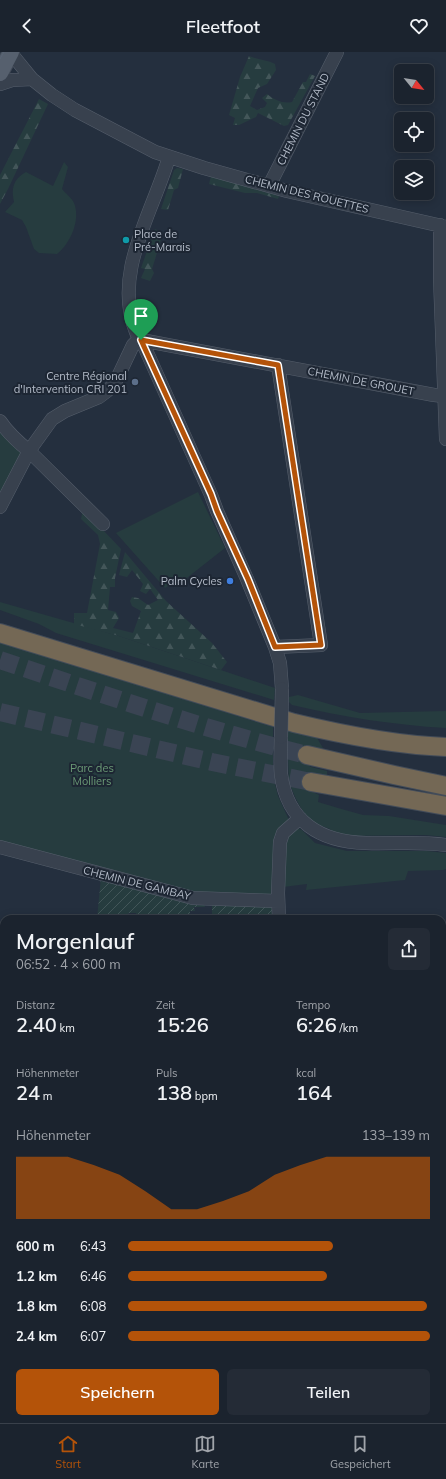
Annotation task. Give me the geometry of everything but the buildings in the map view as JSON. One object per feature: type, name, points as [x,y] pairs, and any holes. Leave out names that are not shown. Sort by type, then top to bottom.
[{"type":"highway","points":[[0,624],[304,716],[352,727],[446,737]]},
{"type":"highway","points":[[0,633],[294,723],[384,741],[446,747]]},
{"type":"highway","points":[[307,755],[386,774],[446,786]]},
{"type":"highway","points":[[311,782],[446,806]]},
{"type":"main road","points":[[0,73],[10,52]]},
{"type":"street","name":"CHEMIN DES ROUETTES","points":[[10,52],[32,79],[74,110],[142,146],[169,157],[287,191],[443,226]]},
{"type":"street","name":"CHEMIN DU STAND","points":[[269,186],[337,52]]},
{"type":"street","points":[[0,84],[12,80],[32,79]]},
{"type":"street","points":[[169,157],[137,246],[129,288],[131,312],[136,333],[141,340],[211,494],[217,511],[248,579],[275,647],[280,663],[282,689],[281,772],[284,791],[292,807],[300,818],[318,833],[333,839],[344,842],[367,844],[417,843],[446,845]]},
{"type":"street","points":[[443,226],[440,278],[446,439]]},
{"type":"street","points":[[0,507],[29,451],[49,423],[58,414],[99,397],[107,391],[114,383],[133,345],[141,340]]},
{"type":"street","name":"CHEMIN DE GROUET","points":[[141,340],[444,396]]},
{"type":"street","points":[[275,647],[321,645],[278,365]]},
{"type":"street","points":[[0,421],[9,433],[103,524]]},
{"type":"street","points":[[279,915],[281,836],[300,818]]},
{"type":"street","name":"CHEMIN DE GAMBAY","points":[[0,848],[193,898],[278,901]]},
{"type":"green space","points":[[249,56],[275,64],[276,70],[267,84],[258,88],[250,106],[257,110],[265,107],[267,103],[262,98],[267,94],[279,101],[292,102],[303,82],[306,82],[310,74],[315,76],[288,125],[284,126],[258,113],[256,117],[239,125],[233,125],[235,118],[229,115],[240,77]]},
{"type":"green space","points":[[39,99],[48,104],[0,204],[0,175]]},
{"type":"green space","points":[[64,162],[68,167],[62,189],[74,203],[76,210],[75,224],[70,238],[62,250],[57,254],[39,253],[34,249],[22,220],[5,212],[14,202],[13,189],[18,178],[26,172],[53,186]]},
{"type":"green space","points":[[177,168],[183,169],[178,188],[174,190],[168,210],[161,209],[174,170]]},
{"type":"green space","points":[[211,176],[279,196],[278,199],[257,193],[245,193],[209,184]]},
{"type":"green space","points":[[155,229],[163,233],[152,269],[154,273],[150,281],[141,278],[145,269],[141,268]]},
{"type":"green space","points":[[0,426],[21,450],[21,455],[0,497]]},
{"type":"green space","points":[[198,492],[225,548],[183,581],[177,580],[165,588],[116,533]]},
{"type":"green space","points":[[83,509],[121,549],[115,578],[115,587],[110,587],[108,610],[116,612],[119,618],[113,628],[133,633],[141,611],[132,606],[130,601],[132,597],[138,598],[148,605],[158,600],[150,589],[146,594],[140,591],[143,584],[132,570],[127,577],[119,575],[125,552],[166,601],[212,643],[227,662],[221,670],[119,636],[74,624],[74,613],[87,613],[100,544],[98,535],[81,519]]},
{"type":"green space","points":[[0,602],[119,636],[275,688],[274,700],[56,633],[39,624],[0,610]]},
{"type":"green space","name":"Parc des Molliers","points":[[0,642],[273,727],[273,768],[275,784],[278,796],[289,820],[273,896],[193,895],[0,843]]},
{"type":"green space","points":[[298,695],[360,713],[446,711],[446,728],[369,720],[292,705],[289,702],[289,697]]},
{"type":"green space","points":[[287,729],[317,738],[323,748],[311,749],[306,764],[311,767],[327,771],[327,776],[307,789],[319,795],[318,802],[363,815],[389,816],[446,825],[446,837],[426,835],[340,836],[331,832],[330,829],[317,826],[308,818],[301,808],[289,785]]},
{"type":"green space","points":[[297,828],[302,830],[315,843],[347,851],[427,851],[446,853],[446,869],[408,871],[405,880],[306,890],[307,884],[283,887],[285,838]]},
{"type":"green space","points":[[101,877],[203,902],[205,907],[194,907],[195,911],[190,911],[190,915],[136,915],[136,913],[128,913],[129,915],[97,915]]},
{"type":"green space","points":[[212,902],[270,903],[275,915],[212,915]]},
{"type":"tunnel","points":[[0,660],[191,722],[307,755]]},
{"type":"tunnel","points":[[0,712],[212,762],[311,782]]},
{"type":"tram line","points":[[0,59],[4,52]]},
{"type":"place","name":"Place de Pré-Marais","points":[[126,240]]},
{"type":"place","name":"Centre Régional d'Intervention CRI 201","points":[[135,382]]},
{"type":"place","name":"Palm Cycles","points":[[230,581]]},
{"type":"route","points":[[141,340],[278,365],[321,645],[275,647],[248,579],[231,544],[211,494],[141,340]]}]
